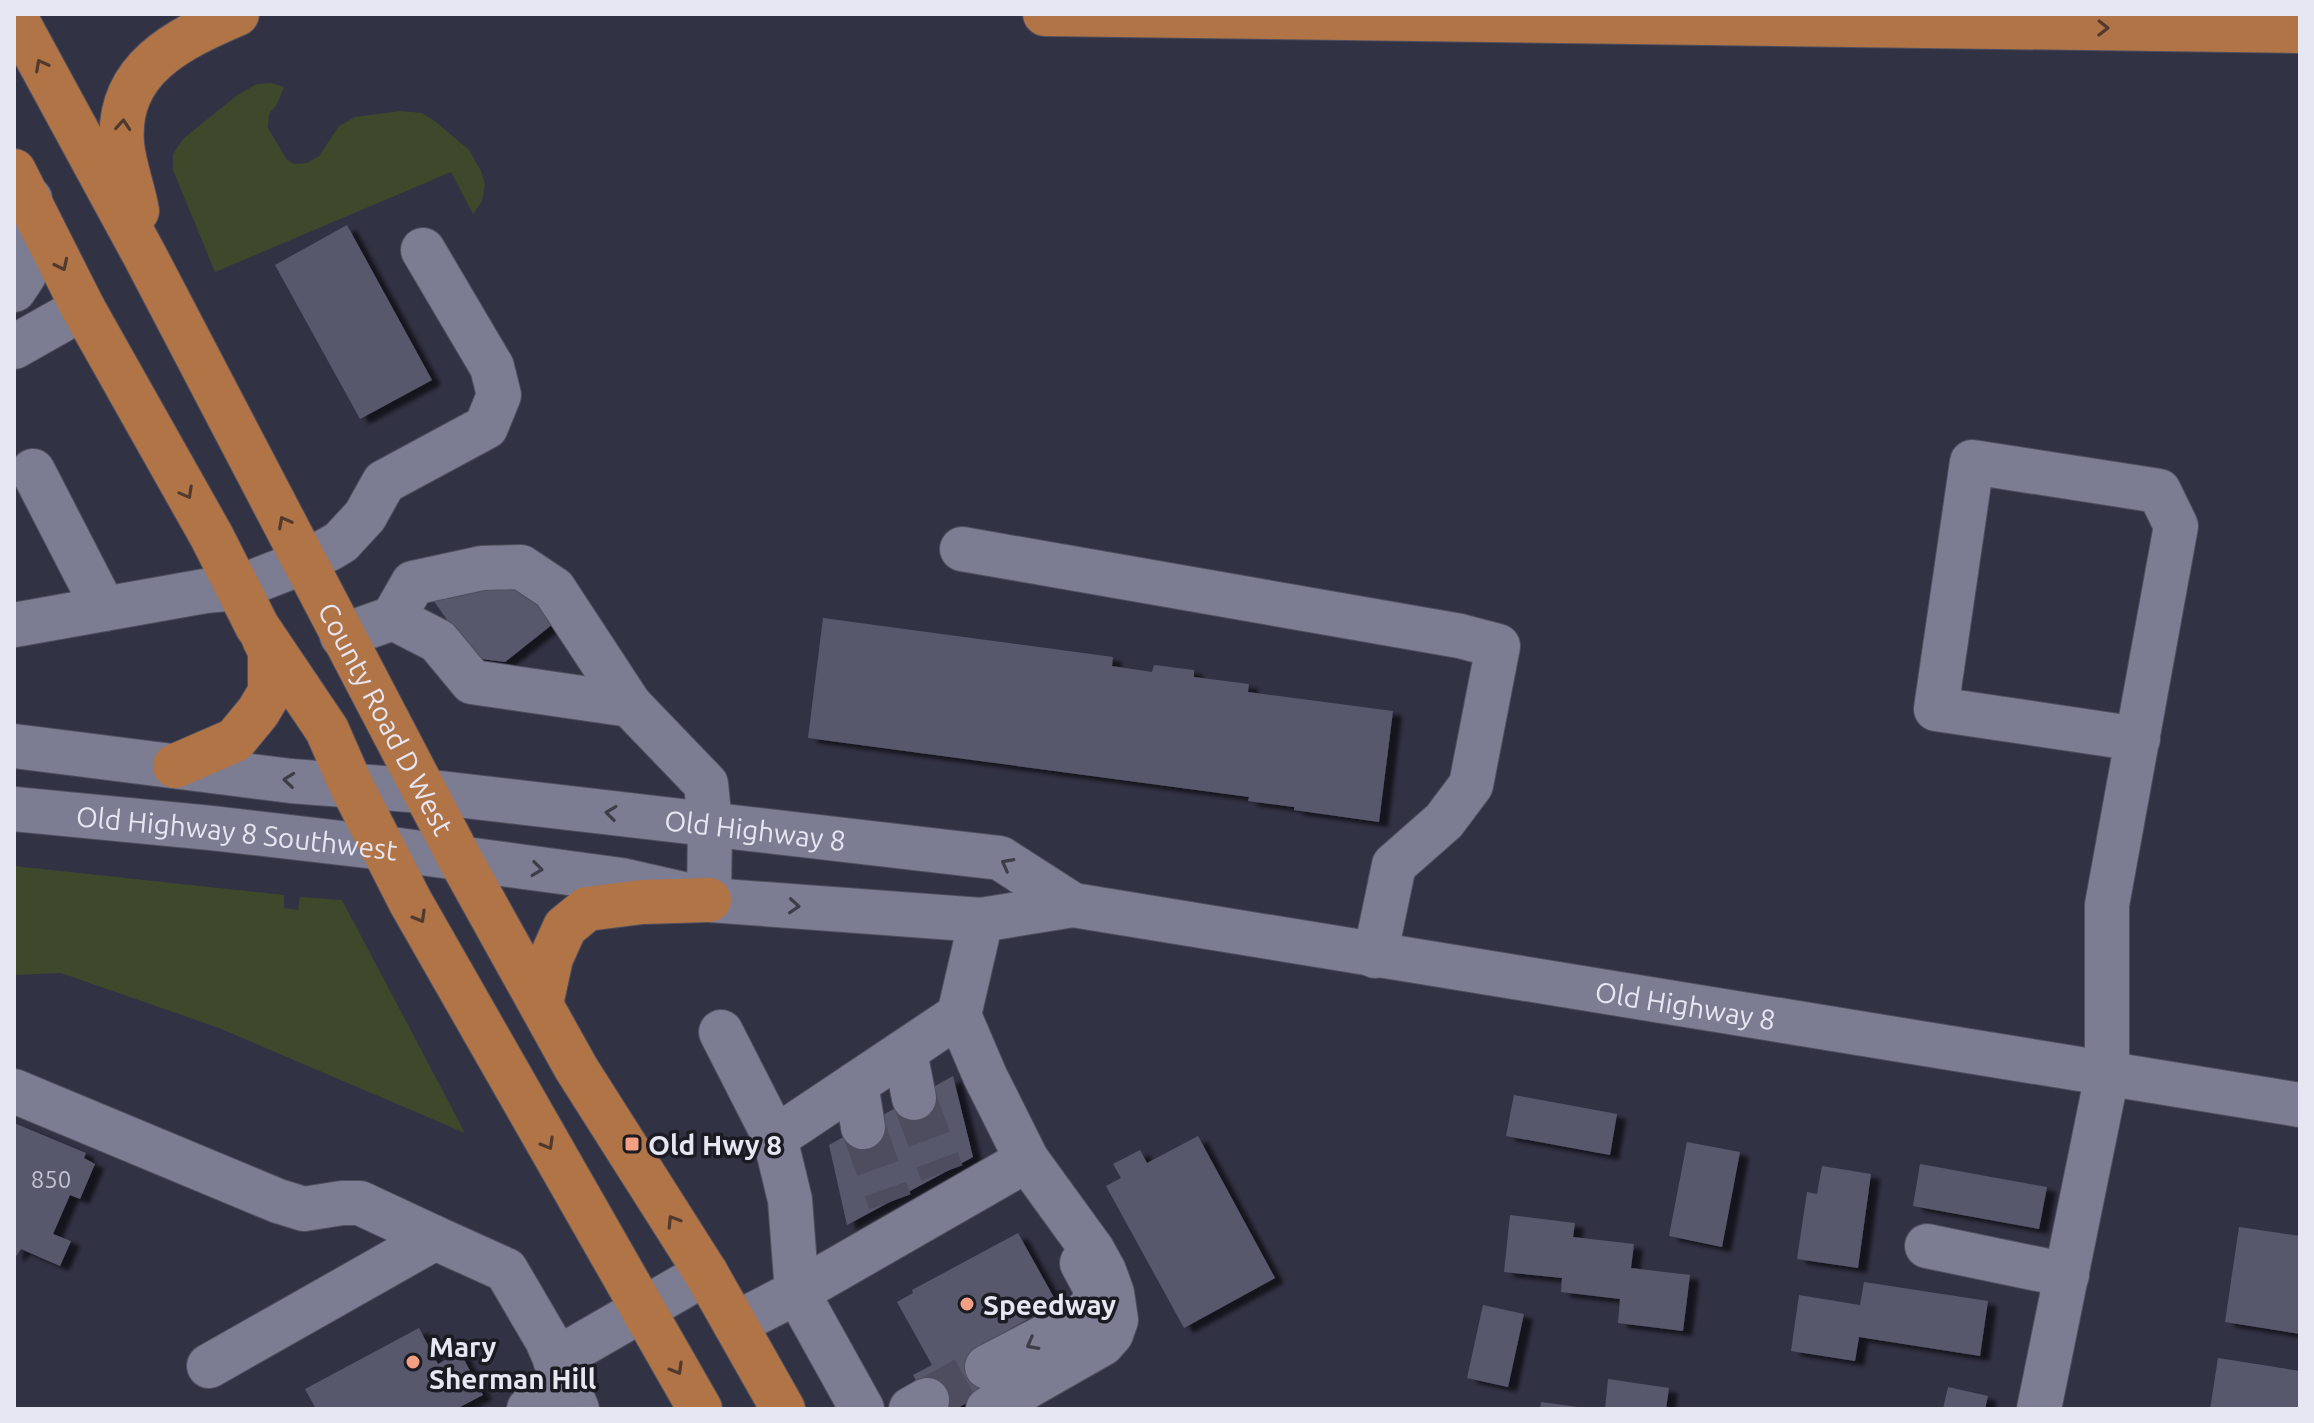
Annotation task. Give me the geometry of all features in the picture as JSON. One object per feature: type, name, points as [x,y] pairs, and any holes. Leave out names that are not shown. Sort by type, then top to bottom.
[{"type":"main road","points":[[145,256],[122,143],[124,106],[130,90],[150,64],[182,41],[237,14]]},
{"type":"main road","points":[[1045,14],[2300,31]]},
{"type":"main road","name":"County Road D West","points":[[14,15],[145,256],[460,859],[576,1068],[706,1273],[783,1409]]},
{"type":"main road","name":"County Road D West","points":[[22,185],[83,308],[212,537],[257,626],[327,730],[351,785],[410,901],[700,1409]]},
{"type":"main road","points":[[175,766],[235,740],[270,692],[270,651],[257,626]]},
{"type":"main road","points":[[541,1004],[551,958],[565,927],[587,909],[642,902],[709,900]]},
{"type":"street","points":[[14,290],[24,275],[25,266],[22,185]]},
{"type":"street","points":[[14,625],[237,588],[304,562],[341,542],[365,516],[384,482],[486,427],[499,395],[492,367],[423,250]]},
{"type":"street","points":[[14,347],[83,308]]},
{"type":"street","points":[[2039,1409],[2107,1075],[2107,905],[2138,739],[2176,526],[2159,491],[1972,462],[1936,709],[2138,739]]},
{"type":"street","points":[[33,471],[104,609]]},
{"type":"street","points":[[962,549],[1460,636],[1498,646],[1471,785],[1444,821],[1394,865],[1375,956]]},
{"type":"street","points":[[342,636],[393,618],[413,583],[482,568],[521,567],[554,589],[630,705],[706,784],[710,824],[709,900]]},
{"type":"street","points":[[393,618],[438,641],[472,682],[630,705]]},
{"type":"street","name":"Old Highway 8 Southwest","points":[[14,746],[423,791]]},
{"type":"street","name":"Old Highway 8","points":[[423,791],[1000,858],[1073,905]]},
{"type":"street","name":"Old Highway 8 Southwest","points":[[14,809],[211,828],[460,859]]},
{"type":"street","name":"Old Highway 8","points":[[460,859],[621,880],[709,900],[981,920],[1073,905],[2300,1105]]},
{"type":"street","points":[[981,920],[959,1015],[1027,1160],[1093,1251],[1112,1293],[1116,1320],[1111,1334],[1102,1344],[987,1388]]},
{"type":"street","points":[[775,1138],[959,1015]]},
{"type":"street","points":[[721,1032],[775,1138],[790,1200],[797,1292],[862,1409]]},
{"type":"street","points":[[905,1052],[914,1098]]},
{"type":"street","points":[[856,1084],[863,1127]]},
{"type":"street","points":[[14,1091],[278,1201],[304,1209],[360,1203],[506,1270],[547,1340],[566,1386]]},
{"type":"street","points":[[735,1324],[797,1292],[891,1220],[944,1190],[1027,1160]]},
{"type":"street","points":[[209,1366],[435,1238]]},
{"type":"street","points":[[1927,1246],[2067,1275]]},
{"type":"street","points":[[529,1409],[566,1386],[642,1310],[706,1273]]},
{"type":"green space","points":[[271,83],[284,87],[269,114],[268,128],[287,160],[294,164],[307,163],[319,156],[339,126],[355,117],[401,111],[422,113],[469,150],[485,184],[482,201],[473,214],[451,172],[215,272],[173,170],[173,154],[183,139],[236,96],[257,84]]},
{"type":"green space","points":[[14,866],[284,895],[284,908],[298,910],[300,897],[342,900],[465,1133],[219,1028],[61,973],[14,975]]},
{"type":"building","points":[[347,225],[432,380],[360,419],[275,265]]},
{"type":"building","points":[[501,578],[563,616],[505,662],[474,658],[431,597]]},
{"type":"building","points":[[823,618],[1113,657],[1112,666],[1152,672],[1154,665],[1194,670],[1194,677],[1249,684],[1248,692],[1393,711],[1379,822],[1294,810],[1294,807],[1248,801],[1249,797],[808,738]]},
{"type":"building","points":[[953,1076],[973,1157],[847,1225],[829,1145]]},
{"type":"building","points":[[1514,1095],[1617,1114],[1610,1155],[1506,1136]]},
{"type":"building","points":[[14,1123],[86,1153],[84,1158],[95,1164],[80,1199],[70,1195],[53,1234],[71,1241],[60,1266],[21,1249],[14,1259]]},
{"type":"building","points":[[1198,1136],[1275,1278],[1184,1328],[1106,1186],[1121,1178],[1113,1164],[1140,1150],[1147,1163]]},
{"type":"building","points":[[1687,1142],[1740,1152],[1722,1247],[1669,1236]]},
{"type":"building","points":[[1920,1164],[2047,1187],[2039,1229],[1913,1206]]},
{"type":"building","points":[[1822,1166],[1871,1174],[1858,1268],[1797,1259],[1807,1192],[1817,1194]]},
{"type":"building","points":[[1510,1215],[1575,1223],[1573,1237],[1634,1244],[1631,1268],[1690,1275],[1683,1331],[1618,1323],[1620,1299],[1561,1292],[1562,1278],[1504,1272]]},
{"type":"building","points":[[2239,1227],[2300,1236],[2300,1334],[2225,1322]]},
{"type":"building","points":[[1018,1233],[1057,1303],[976,1348],[995,1383],[949,1409],[932,1409],[913,1375],[932,1365],[897,1302],[913,1293],[912,1290]]},
{"type":"building","points":[[1864,1282],[1988,1301],[1980,1356],[1859,1337],[1855,1361],[1791,1351],[1799,1295],[1860,1305]]},
{"type":"building","points":[[1483,1305],[1524,1314],[1508,1387],[1467,1378]]},
{"type":"building","points":[[419,1328],[438,1364],[460,1352],[483,1395],[456,1409],[316,1409],[305,1389]]},
{"type":"building","points":[[2218,1358],[2300,1371],[2300,1409],[2210,1409]]},
{"type":"building","points":[[1608,1379],[1669,1388],[1666,1409],[1605,1409]]},
{"type":"building","points":[[1948,1387],[1988,1396],[1985,1409],[1943,1409]]},
{"type":"building","points":[[1541,1402],[1578,1407],[1578,1409],[1540,1409]]},
{"type":"tunnel","points":[[914,1098],[942,1173]]},
{"type":"tunnel","points":[[863,1127],[890,1202]]},
{"type":"tunnel","points":[[927,1400],[987,1367]]},
{"type":"place","name":"Old Hwy 8","points":[[632,1144]]},
{"type":"place","name":"Speedway","points":[[967,1304]]},
{"type":"place","name":"Mary Sherman Hill","points":[[413,1362]]}]
